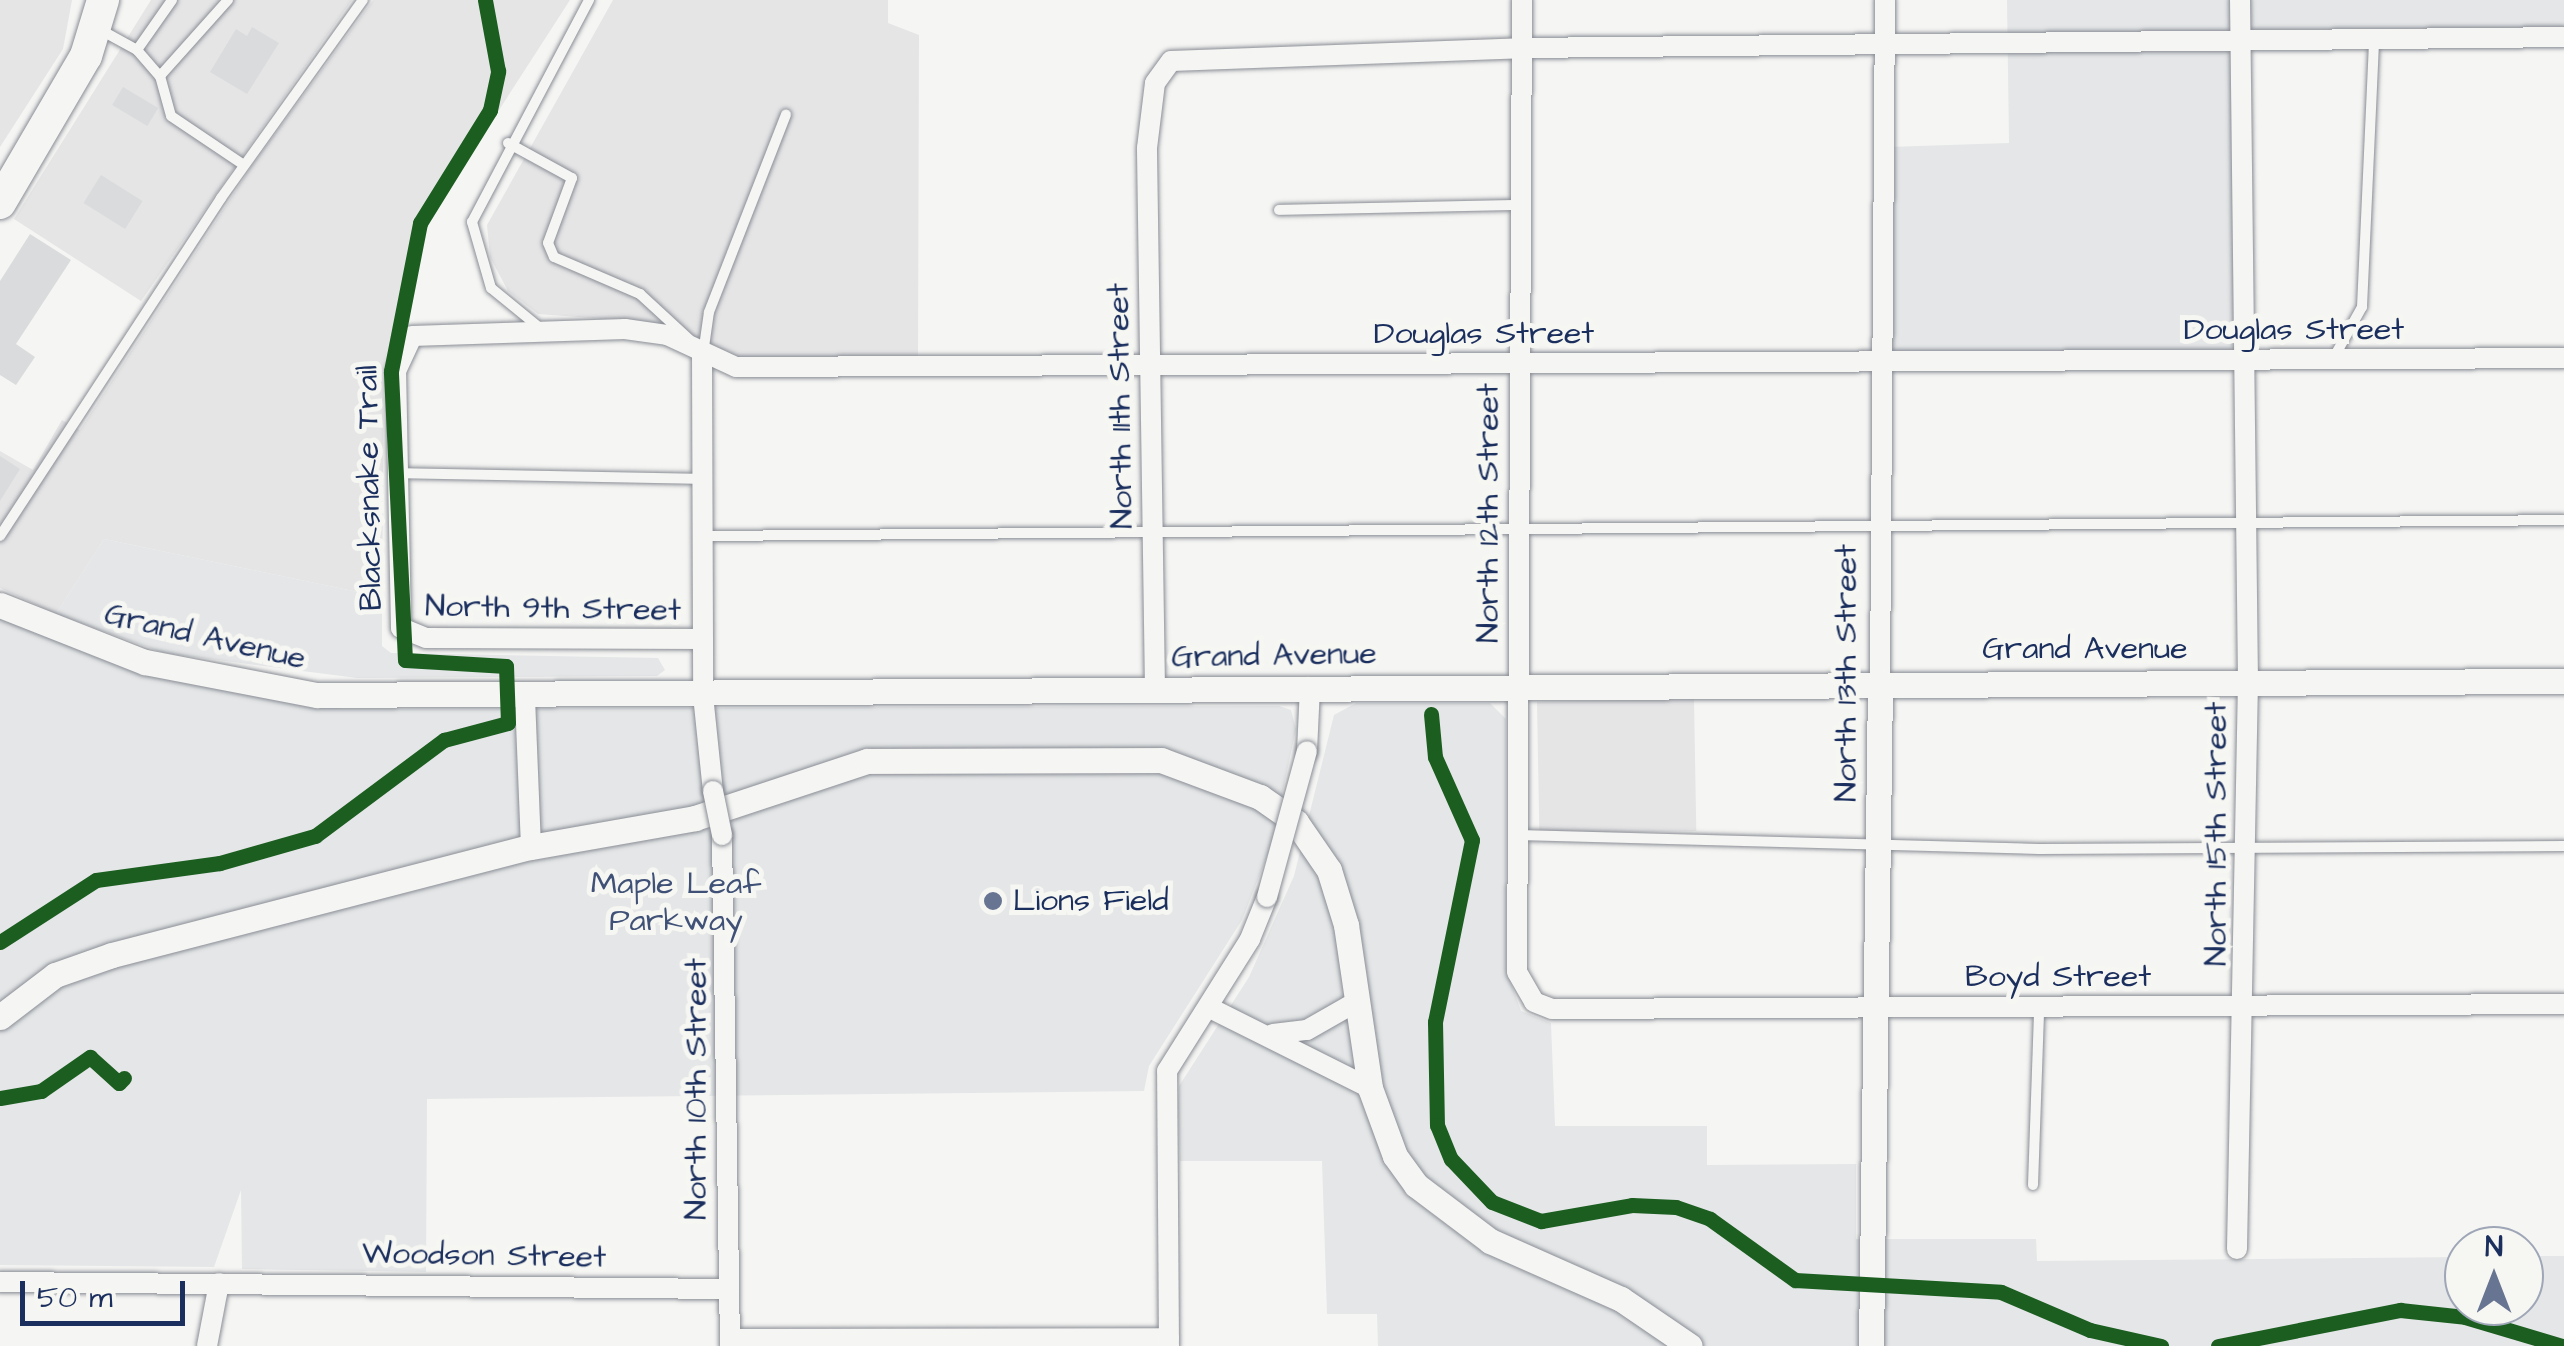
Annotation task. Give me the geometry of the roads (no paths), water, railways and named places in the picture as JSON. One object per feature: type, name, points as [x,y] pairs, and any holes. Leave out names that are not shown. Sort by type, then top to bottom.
[{"type":"main road","points":[[0,203],[50,126],[100,14]]},
{"type":"street","name":"North 12th Street","points":[[1522,0],[1517,972],[1534,1002],[1552,1009]]},
{"type":"street","name":"North 13th Street","points":[[1871,1346],[1874,1006],[1880,845],[1879,365],[1885,0]]},
{"type":"street","name":"North 15th Street","points":[[2237,1248],[2246,1006],[2248,682],[2240,0]]},
{"type":"street","name":"North 11th Street","points":[[1156,690],[1150,121],[1159,72],[1190,54],[2564,37]]},
{"type":"street","name":"Douglas Street","points":[[412,336],[540,328],[667,335],[702,355],[736,367],[1879,365],[2564,358]]},
{"type":"street","name":"North 9th Street","points":[[412,336],[396,371],[400,628],[409,634],[703,639]]},
{"type":"street","name":"North 10th Street","points":[[702,355],[706,536],[703,695],[712,791],[722,835],[730,1343]]},
{"type":"street","name":"Grand Avenue","points":[[0,605],[104,650],[243,684],[317,695],[525,698],[1880,681],[2564,681]]},
{"type":"street","points":[[730,1343],[1169,1342],[1162,1102],[1167,1070],[1210,1008],[1266,897],[1308,752],[1310,687]]},
{"type":"street","points":[[525,698],[531,847]]},
{"type":"street","points":[[0,1017],[55,975],[112,955],[531,847],[695,818],[845,766],[894,758],[1161,760],[1219,775],[1296,822],[1341,901],[1370,1088],[1395,1156],[1446,1213],[1541,1266],[1622,1299],[1690,1346]]},
{"type":"street","points":[[1274,1034],[1307,1030],[1356,1002]]},
{"type":"street","name":"Boyd Street","points":[[1552,1009],[2564,1004]]},
{"type":"street","points":[[1210,1008],[1274,1034],[1370,1088]]},
{"type":"street","name":"Woodson Street","points":[[0,1282],[728,1288]]},
{"type":"street","points":[[207,1346],[219,1284]]},
{"type":"lane","points":[[137,50],[172,0]]},
{"type":"lane","points":[[160,76],[228,0]]},
{"type":"lane","points":[[0,536],[244,165],[363,0]]},
{"type":"lane","points":[[540,328],[491,288],[472,222],[508,143],[590,0]]},
{"type":"lane","points":[[100,14],[160,76],[171,116],[244,165]]},
{"type":"lane","points":[[2333,359],[2362,307],[2374,39]]},
{"type":"lane","points":[[702,355],[710,312],[786,115]]},
{"type":"lane","points":[[508,143],[572,178],[548,242],[554,256],[640,294],[702,355]]},
{"type":"lane","points":[[1279,210],[1520,206]]},
{"type":"lane","points":[[396,473],[704,479]]},
{"type":"lane","points":[[706,536],[1519,527],[1880,529],[2564,520]]},
{"type":"lane","points":[[1517,835],[1880,845],[2564,846]]},
{"type":"lane","points":[[2033,1185],[2039,1009]]},
{"type":"place","name":"Lions Field","points":[[993,901]]},
{"type":"park label","name":"Maple Leaf Parkway","points":[[676,904]]}]
